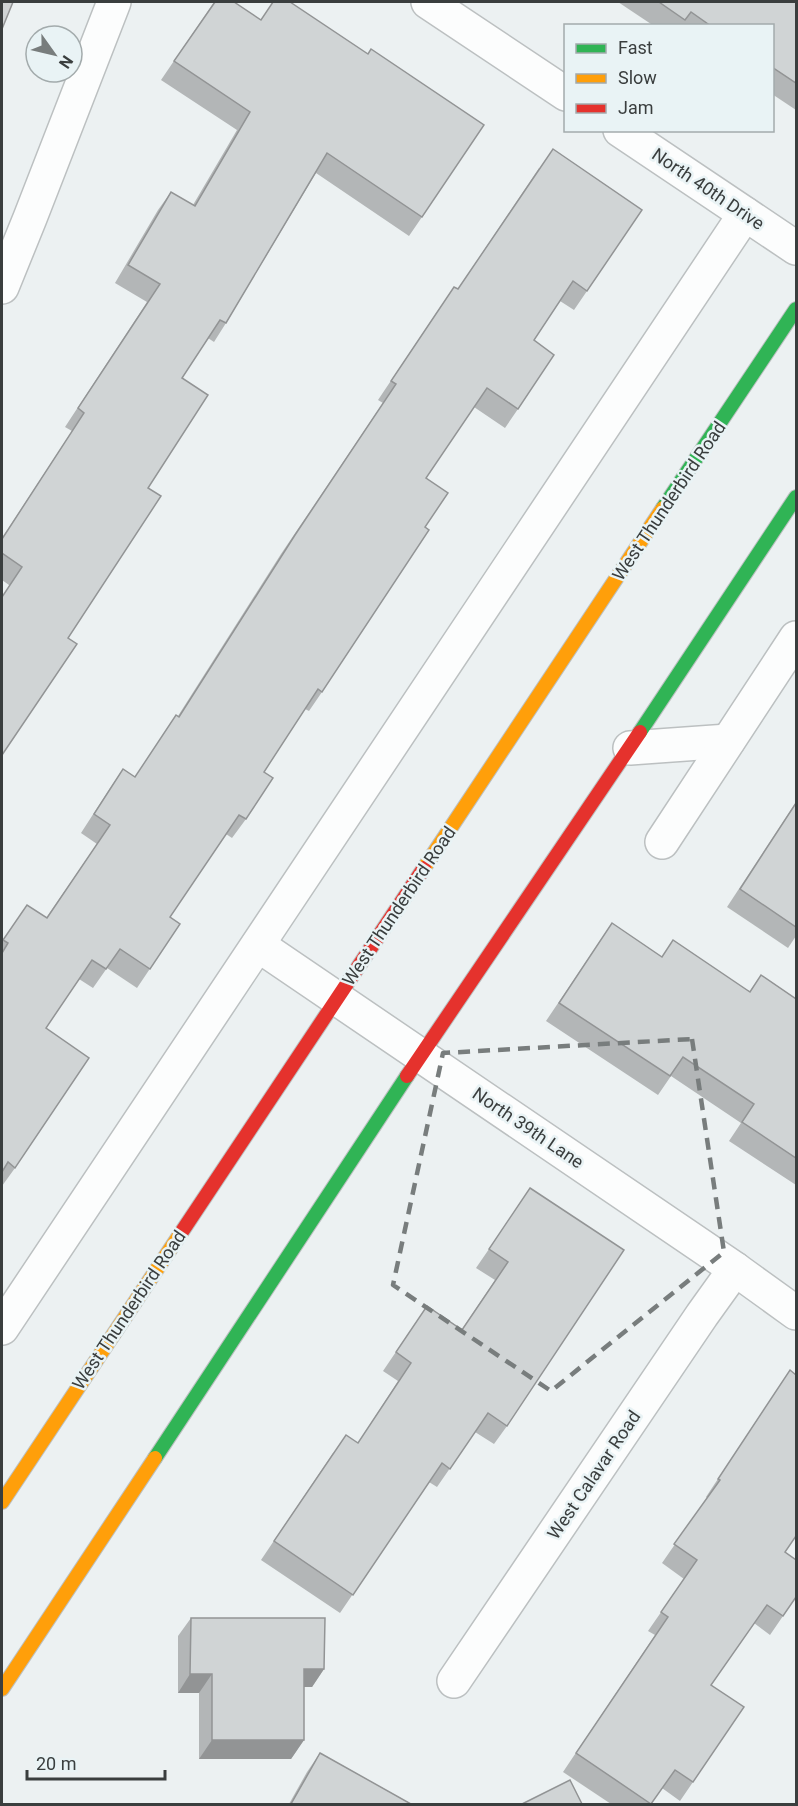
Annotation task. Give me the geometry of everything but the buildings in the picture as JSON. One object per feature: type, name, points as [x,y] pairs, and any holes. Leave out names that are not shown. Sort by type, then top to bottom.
[{"type":"main road","name":"West Thunderbird Road","points":[[2,1502],[796,309]]},
{"type":"main road","points":[[2,1689],[421,1055],[630,748],[796,496]]},
{"type":"street","points":[[2,287],[114,2]]},
{"type":"street","points":[[428,2],[564,93]]},
{"type":"street","name":"North 40th Drive","points":[[623,132],[796,248]]},
{"type":"street","points":[[2,1328],[745,214]]},
{"type":"street","points":[[662,842],[796,638]]},
{"type":"street","points":[[630,748],[728,741]]},
{"type":"street","name":"North 39th Lane","points":[[258,945],[735,1269],[796,1313]]},
{"type":"street","name":"West Calavar Road","points":[[454,1681],[735,1269]]},
{"type":"highlighted area","points":[[692,1039],[724,1252],[551,1391],[393,1285],[443,1053]]},
{"type":"traffic: fast","points":[[663,508],[796,309]]},
{"type":"traffic: fast","points":[[640,732],[796,497]]},
{"type":"traffic: fast","points":[[155,1458],[407,1076]]},
{"type":"traffic: slow","points":[[424,868],[663,508]]},
{"type":"traffic: slow","points":[[2,1502],[181,1233]]},
{"type":"traffic: slow","points":[[2,1689],[155,1458]]},
{"type":"traffic: jam","points":[[407,1076],[640,732]]},
{"type":"traffic: jam","points":[[181,1233],[424,868]]}]
